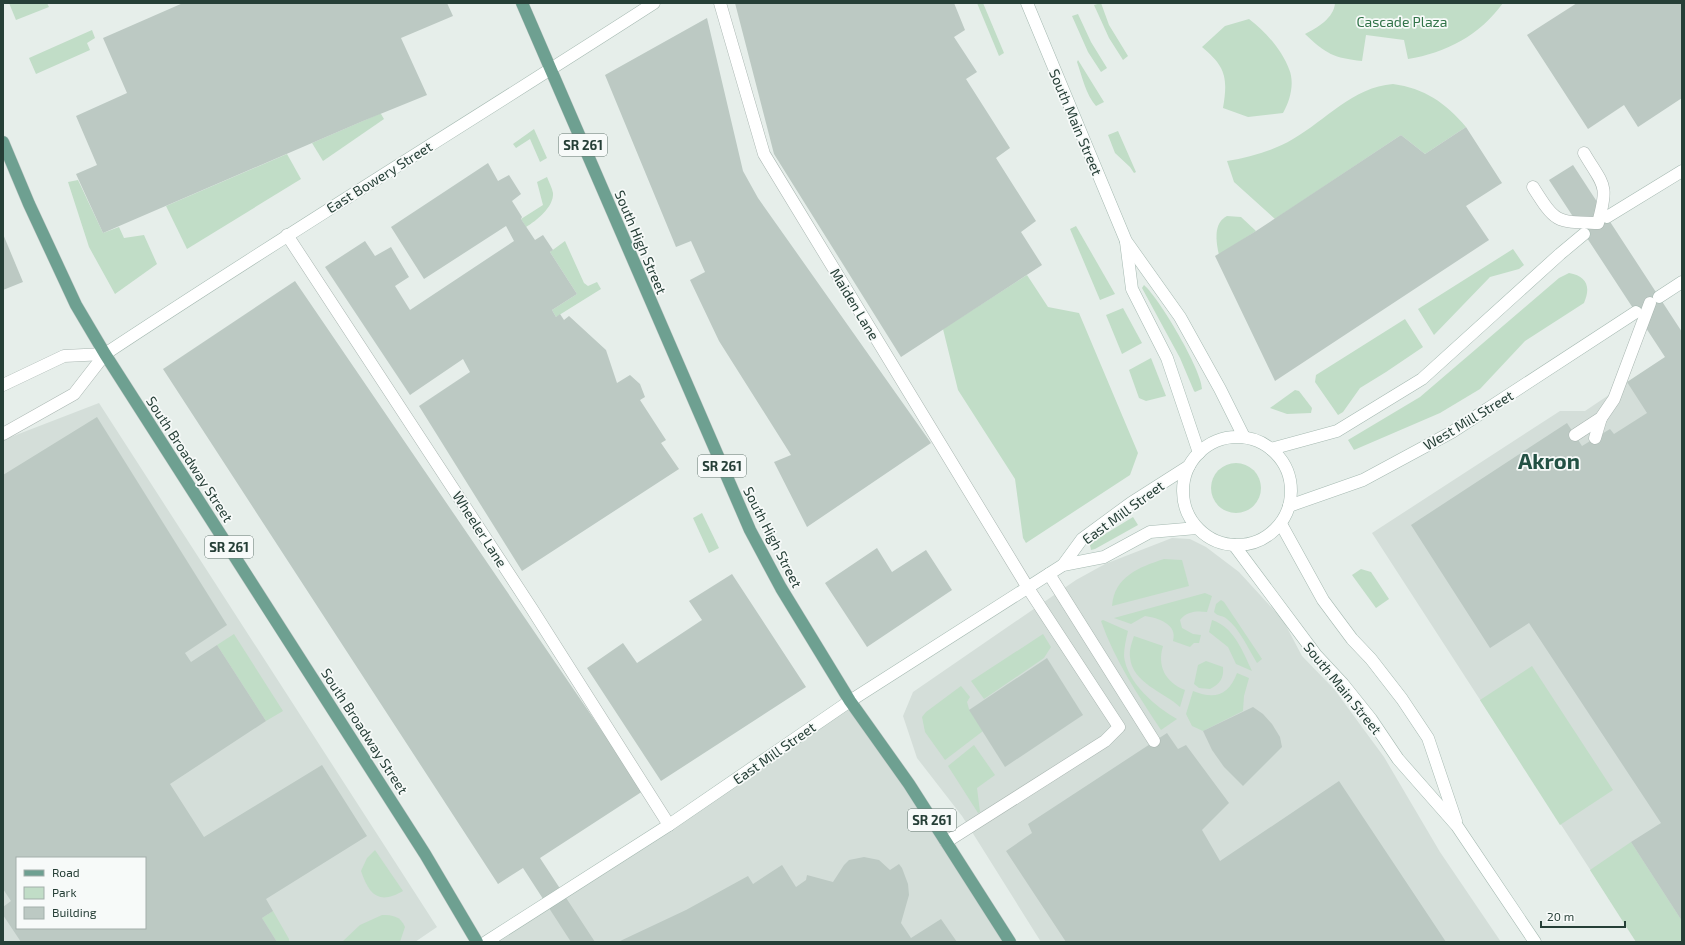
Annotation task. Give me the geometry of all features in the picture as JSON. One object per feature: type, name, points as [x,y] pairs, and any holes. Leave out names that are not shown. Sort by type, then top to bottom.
[{"type":"main road","name":"South High Street","points":[[522,3],[750,530],[781,588],[850,701],[909,784],[1010,942]]},
{"type":"main road","name":"South Broadway Street","points":[[3,142],[29,204],[76,305],[105,354],[426,854],[477,942]]},
{"type":"street","name":"East Bowery Street","points":[[3,434],[74,394],[105,354],[287,235],[654,3]]},
{"type":"street","name":"Maiden Lane","points":[[720,3],[764,154],[1028,588],[1118,727],[1106,741],[946,842]]},
{"type":"street","name":"South Main Street","points":[[1027,3],[1126,241],[1180,317],[1220,389],[1244,437]]},
{"type":"street","points":[[1533,187],[1547,210],[1556,219],[1568,222],[1598,223],[1605,198],[1604,187],[1584,153]]},
{"type":"street","points":[[1607,217],[1682,171]]},
{"type":"street","points":[[1271,449],[1336,431],[1422,379],[1584,234]]},
{"type":"street","name":"Wheeler Lane","points":[[287,235],[532,609],[670,825]]},
{"type":"street","name":"South Main Street","points":[[1126,241],[1132,289],[1167,358],[1199,453]]},
{"type":"street","points":[[1595,438],[1601,418],[1614,399],[1654,300],[1682,282]]},
{"type":"street","name":"West Mill Street","points":[[1289,506],[1363,480],[1452,432],[1636,312]]},
{"type":"street","points":[[3,385],[64,356],[105,354]]},
{"type":"street","points":[[1575,435],[1601,418]]},
{"type":"street","points":[[1244,437],[1259,442],[1271,449],[1282,460],[1288,474],[1291,490],[1289,506],[1280,524],[1268,536],[1252,544],[1234,545],[1220,543],[1208,537],[1197,528],[1188,515],[1183,499],[1184,482],[1189,466],[1199,453],[1212,443],[1228,438],[1244,437]]},
{"type":"street","name":"East Mill Street","points":[[486,942],[670,825],[850,701],[1063,565],[1082,539],[1132,503],[1189,466]]},
{"type":"street","name":"South Main Street","points":[[1280,524],[1323,600],[1352,639],[1371,659],[1402,699],[1428,738],[1457,826]]},
{"type":"street","name":"East Mill Street","points":[[1063,565],[1104,557],[1150,532],[1197,528]]},
{"type":"street","name":"South Main Street","points":[[1234,545],[1316,655],[1343,684],[1371,718],[1398,759],[1457,826],[1535,942]]},
{"type":"street","points":[[1049,574],[1154,741]]},
{"type":"shaded area","points":[[1682,346],[1682,942],[1637,942],[1372,533],[1560,411],[1585,411]]},
{"type":"shaded area","points":[[99,403],[437,927],[415,942],[3,942],[3,440]]},
{"type":"shaded area","points":[[1172,538],[1190,539],[1206,547],[1239,572],[1283,620],[1302,656],[1334,689],[1384,757],[1440,852],[1501,942],[1041,942],[962,816],[917,758],[903,716],[913,692],[1076,580],[1105,564]]},
{"type":"shaded area","points":[[850,701],[1010,942],[486,942]]},
{"type":"green space","points":[[9,3],[47,3],[49,7],[16,20]]},
{"type":"green space","points":[[977,3],[983,3],[1004,53],[999,56]]},
{"type":"green space","points":[[1101,3],[1109,25],[1128,56],[1123,60],[1109,38],[1094,5]]},
{"type":"green space","name":"Cascade Plaza","points":[[1335,3],[1503,3],[1484,24],[1461,41],[1436,52],[1422,56],[1408,59],[1404,40],[1366,35],[1362,61],[1331,54],[1325,51],[1305,34],[1320,26],[1328,18],[1332,13]]},
{"type":"green space","points":[[1078,14],[1091,42],[1107,68],[1101,72],[1088,52],[1072,16]]},
{"type":"green space","points":[[1249,19],[1272,41],[1282,55],[1291,74],[1291,92],[1283,113],[1248,117],[1223,108],[1225,98],[1225,81],[1221,67],[1202,47],[1225,26]]},
{"type":"green space","points":[[92,30],[95,38],[87,43],[90,50],[36,74],[29,58]]},
{"type":"green space","points":[[1078,60],[1104,102],[1096,106],[1085,85],[1077,62]]},
{"type":"green space","points":[[1393,84],[1415,89],[1434,98],[1451,111],[1466,127],[1425,154],[1401,135],[1275,219],[1234,182],[1227,161],[1253,155],[1277,147],[1293,139],[1352,98],[1379,86]]},
{"type":"green space","points":[[381,114],[384,119],[323,161],[312,143]]},
{"type":"green space","points":[[534,129],[547,158],[540,162],[530,139],[516,148],[513,144]]},
{"type":"green space","points":[[1118,131],[1136,172],[1134,173],[1130,167],[1115,153],[1108,135]]},
{"type":"green space","points":[[287,154],[301,179],[187,249],[166,206]]},
{"type":"green space","points":[[547,177],[553,193],[551,203],[544,213],[526,227],[521,219],[543,205],[537,182]]},
{"type":"green space","points":[[78,180],[103,233],[119,227],[124,238],[144,235],[157,264],[115,294],[89,247],[68,182]]},
{"type":"green space","points":[[1227,216],[1241,217],[1256,231],[1219,255],[1217,233],[1219,223]]},
{"type":"green space","points":[[1076,226],[1115,294],[1100,300],[1070,229]]},
{"type":"green space","points":[[565,241],[584,283],[588,286],[597,282],[601,289],[556,317],[552,310],[577,294],[550,252]]},
{"type":"green space","points":[[1513,249],[1524,265],[1519,269],[1490,277],[1434,335],[1418,309]]},
{"type":"green space","points":[[1569,273],[1575,274],[1586,283],[1587,292],[1584,303],[1525,341],[1480,389],[1440,413],[1354,450],[1348,440],[1420,397],[1559,278]]},
{"type":"green space","points":[[1027,275],[1048,307],[1079,313],[1138,453],[1130,475],[1026,543],[1023,538],[1015,479],[958,390],[943,329]]},
{"type":"green space","points":[[1144,285],[1151,292],[1169,319],[1188,351],[1200,380],[1202,389],[1195,392],[1194,391],[1180,358],[1142,288]]},
{"type":"green space","points":[[1123,308],[1142,343],[1122,354],[1106,315]]},
{"type":"green space","points":[[1405,319],[1423,347],[1360,388],[1343,412],[1338,415],[1315,382],[1316,375]]},
{"type":"green space","points":[[1151,358],[1166,396],[1146,401],[1139,398],[1129,370]]},
{"type":"green space","points":[[1295,390],[1299,391],[1312,408],[1311,413],[1287,414],[1270,408]]},
{"type":"green space","points":[[1231,463],[1241,463],[1254,470],[1261,483],[1261,493],[1254,506],[1241,513],[1231,513],[1222,509],[1215,502],[1211,493],[1211,483],[1215,474],[1222,467]]},
{"type":"green space","points":[[702,513],[719,548],[709,553],[693,518]]},
{"type":"green space","points":[[1133,517],[1138,525],[1091,550],[1090,545],[1092,542]]},
{"type":"green space","points":[[1164,559],[1182,560],[1189,586],[1112,606],[1117,588],[1123,580],[1137,570]]},
{"type":"green space","points":[[1361,569],[1371,572],[1389,599],[1376,608],[1352,575]]},
{"type":"green space","points":[[1205,593],[1212,596],[1207,612],[1189,613],[1180,620],[1182,628],[1193,634],[1201,635],[1199,643],[1194,643],[1190,647],[1173,641],[1173,630],[1166,623],[1156,618],[1145,616],[1131,624],[1114,618]]},
{"type":"green space","points":[[1221,600],[1224,602],[1262,659],[1257,663],[1236,628],[1225,618],[1214,612],[1216,604]]},
{"type":"green space","points":[[1103,620],[1128,631],[1124,656],[1126,666],[1131,676],[1152,701],[1177,719],[1161,730],[1120,664],[1101,621]]},
{"type":"green space","points":[[1212,620],[1220,623],[1232,634],[1241,648],[1252,671],[1236,664],[1228,647],[1209,632]]},
{"type":"green space","points":[[234,634],[283,711],[266,721],[217,645]]},
{"type":"green space","points":[[1043,634],[1051,647],[1044,658],[984,699],[971,681]]},
{"type":"green space","points":[[1134,636],[1163,646],[1161,660],[1164,672],[1172,683],[1185,690],[1180,707],[1142,680],[1136,674],[1130,657]]},
{"type":"green space","points":[[1206,661],[1223,667],[1221,680],[1210,689],[1199,688],[1194,684],[1198,665]]},
{"type":"green space","points":[[1532,666],[1613,790],[1560,825],[1480,700]]},
{"type":"green space","points":[[1237,673],[1249,678],[1244,696],[1243,711],[1203,731],[1192,726],[1186,714],[1193,691],[1208,695],[1220,694],[1230,686]]},
{"type":"green space","points":[[961,686],[970,697],[967,702],[969,709],[983,731],[945,760],[925,732],[922,717],[926,712]]},
{"type":"green space","points":[[974,745],[995,775],[977,788],[980,812],[978,813],[948,766]]},
{"type":"green space","points":[[1631,842],[1682,921],[1682,942],[1636,942],[1590,870]]},
{"type":"green space","points":[[375,850],[403,891],[387,897],[381,897],[371,892],[361,871],[367,858]]},
{"type":"green space","points":[[273,911],[289,939],[289,942],[277,942],[262,918]]},
{"type":"green space","points":[[382,915],[396,917],[403,923],[405,927],[400,942],[342,942],[360,925]]},
{"type":"building","points":[[183,3],[447,3],[453,16],[401,38],[427,95],[103,233],[76,174],[97,165],[76,116],[127,93],[103,38]]},
{"type":"building","points":[[735,3],[954,3],[965,30],[954,37],[977,72],[966,79],[1010,148],[996,158],[1036,221],[1021,232],[1042,265],[901,357],[774,154]]},
{"type":"building","points":[[1577,3],[1682,3],[1682,98],[1638,127],[1624,105],[1588,129],[1527,35]]},
{"type":"building","points":[[707,18],[743,171],[758,198],[931,443],[807,527],[774,462],[791,455],[719,341],[690,280],[705,272],[691,241],[676,247],[605,75]]},
{"type":"building","points":[[1466,127],[1502,183],[1466,206],[1489,240],[1275,381],[1215,256],[1256,231],[1401,135],[1425,154]]},
{"type":"building","points":[[488,163],[498,181],[509,175],[521,194],[512,201],[522,217],[521,219],[535,240],[543,235],[553,250],[550,252],[577,294],[552,310],[556,317],[560,314],[564,320],[569,316],[606,350],[617,383],[630,375],[640,384],[645,397],[640,400],[666,440],[661,443],[679,469],[522,571],[419,406],[470,372],[463,359],[410,395],[325,267],[365,241],[375,256],[391,247],[409,277],[395,286],[410,310],[514,241],[506,226],[424,279],[391,227]]},
{"type":"building","points":[[1573,165],[1682,332],[1682,921],[1631,842],[1661,823],[1529,623],[1490,648],[1411,525],[1567,423],[1582,446],[1610,429],[1614,434],[1647,413],[1627,382],[1665,357],[1549,180]]},
{"type":"building","points":[[3,234],[23,282],[3,290]]},
{"type":"building","points":[[295,281],[643,791],[540,858],[595,942],[571,942],[523,868],[498,884],[163,369]]},
{"type":"building","points":[[97,417],[227,625],[185,653],[191,662],[217,645],[266,721],[170,784],[204,837],[322,765],[367,836],[266,899],[273,911],[262,918],[277,942],[21,942],[3,915],[3,907],[11,901],[3,889],[3,475]]},
{"type":"building","points":[[877,548],[892,572],[926,550],[952,590],[867,647],[825,583]]},
{"type":"building","points":[[732,574],[806,687],[661,781],[587,668],[623,643],[637,663],[702,620],[689,601]]},
{"type":"building","points":[[1047,658],[1083,715],[1005,767],[969,710]]},
{"type":"building","points":[[1253,707],[1263,714],[1272,724],[1280,737],[1282,747],[1243,786],[1224,767],[1212,750],[1203,731]]},
{"type":"building","points":[[1167,733],[1178,749],[1186,745],[1229,803],[1202,830],[1220,861],[1339,781],[1446,942],[1066,942],[1006,851],[1032,833],[1028,824]]},
{"type":"building","points":[[864,857],[879,860],[890,870],[899,864],[902,868],[908,884],[909,895],[901,923],[911,938],[941,919],[957,942],[618,942],[686,910],[748,876],[753,884],[782,865],[796,887],[806,880],[807,875],[833,882],[849,860]]},
{"type":"district","name":"Akron","points":[[1549,460]]}]
